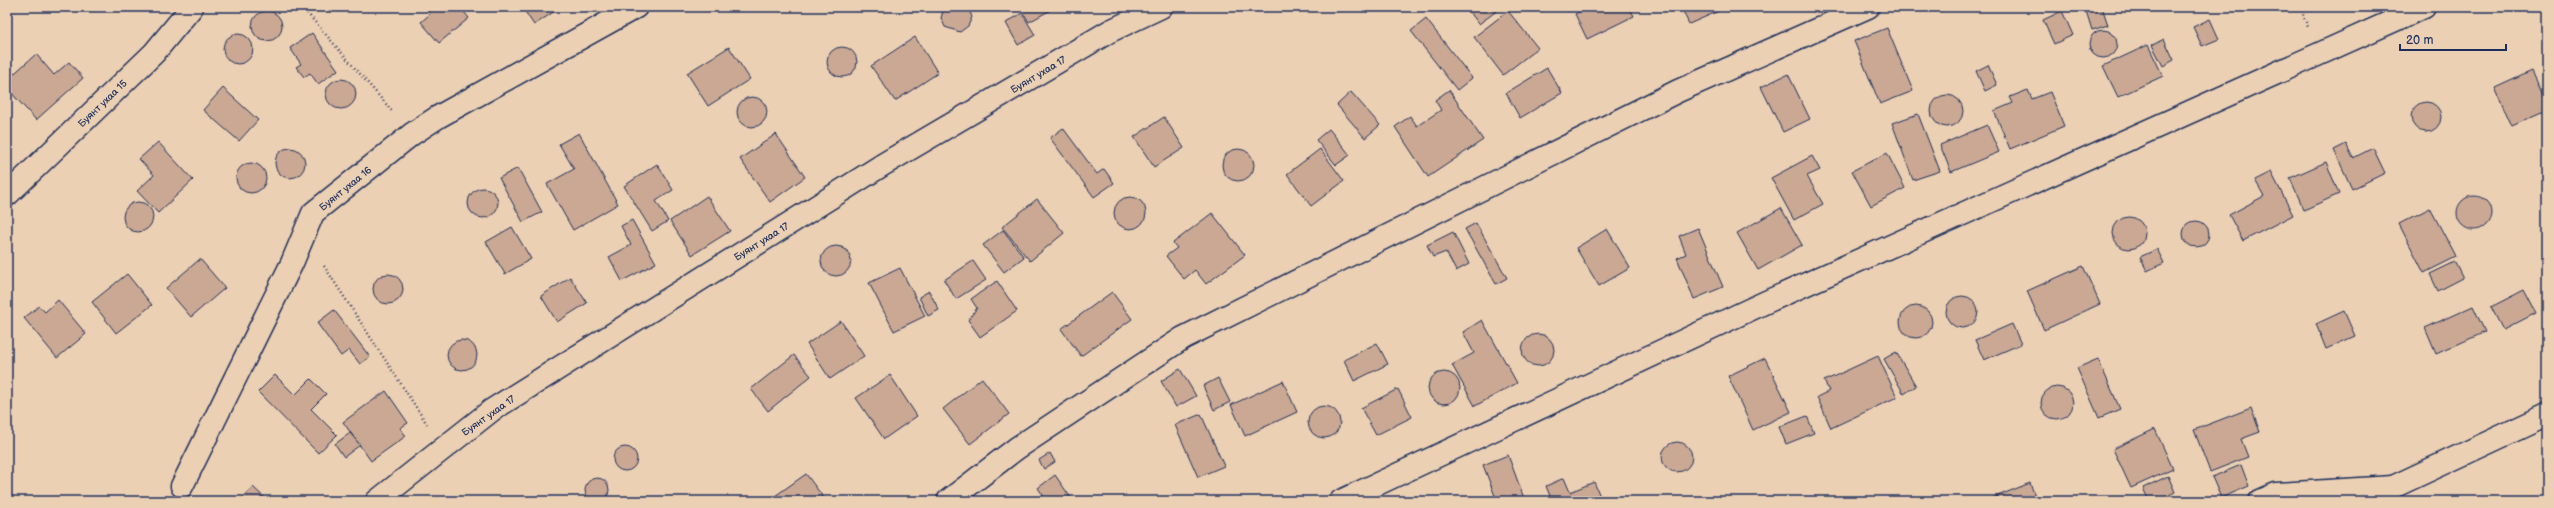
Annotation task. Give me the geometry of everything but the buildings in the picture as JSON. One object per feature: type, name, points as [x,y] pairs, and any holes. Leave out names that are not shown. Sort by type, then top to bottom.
[{"type":"street","name":"Буянт ухаа 15","points":[[7,195],[154,53],[192,7]]},
{"type":"street","name":"Буянт ухаа 16","points":[[182,486],[304,235],[313,213],[412,134],[636,7]]},
{"type":"street","name":"Буянт ухаа 17","points":[[377,501],[492,410],[884,164],[1110,31],[1161,7]]},
{"type":"street","points":[[948,501],[1016,448],[1183,338],[1678,91],[1868,7]]},
{"type":"street","points":[[1341,501],[1771,300],[2424,7]]},
{"type":"street","points":[[2260,501],[2276,494],[2386,494],[2547,416]]},
{"type":"path","points":[[302,7],[412,134]]},
{"type":"path","points":[[304,235],[443,448]]}]
